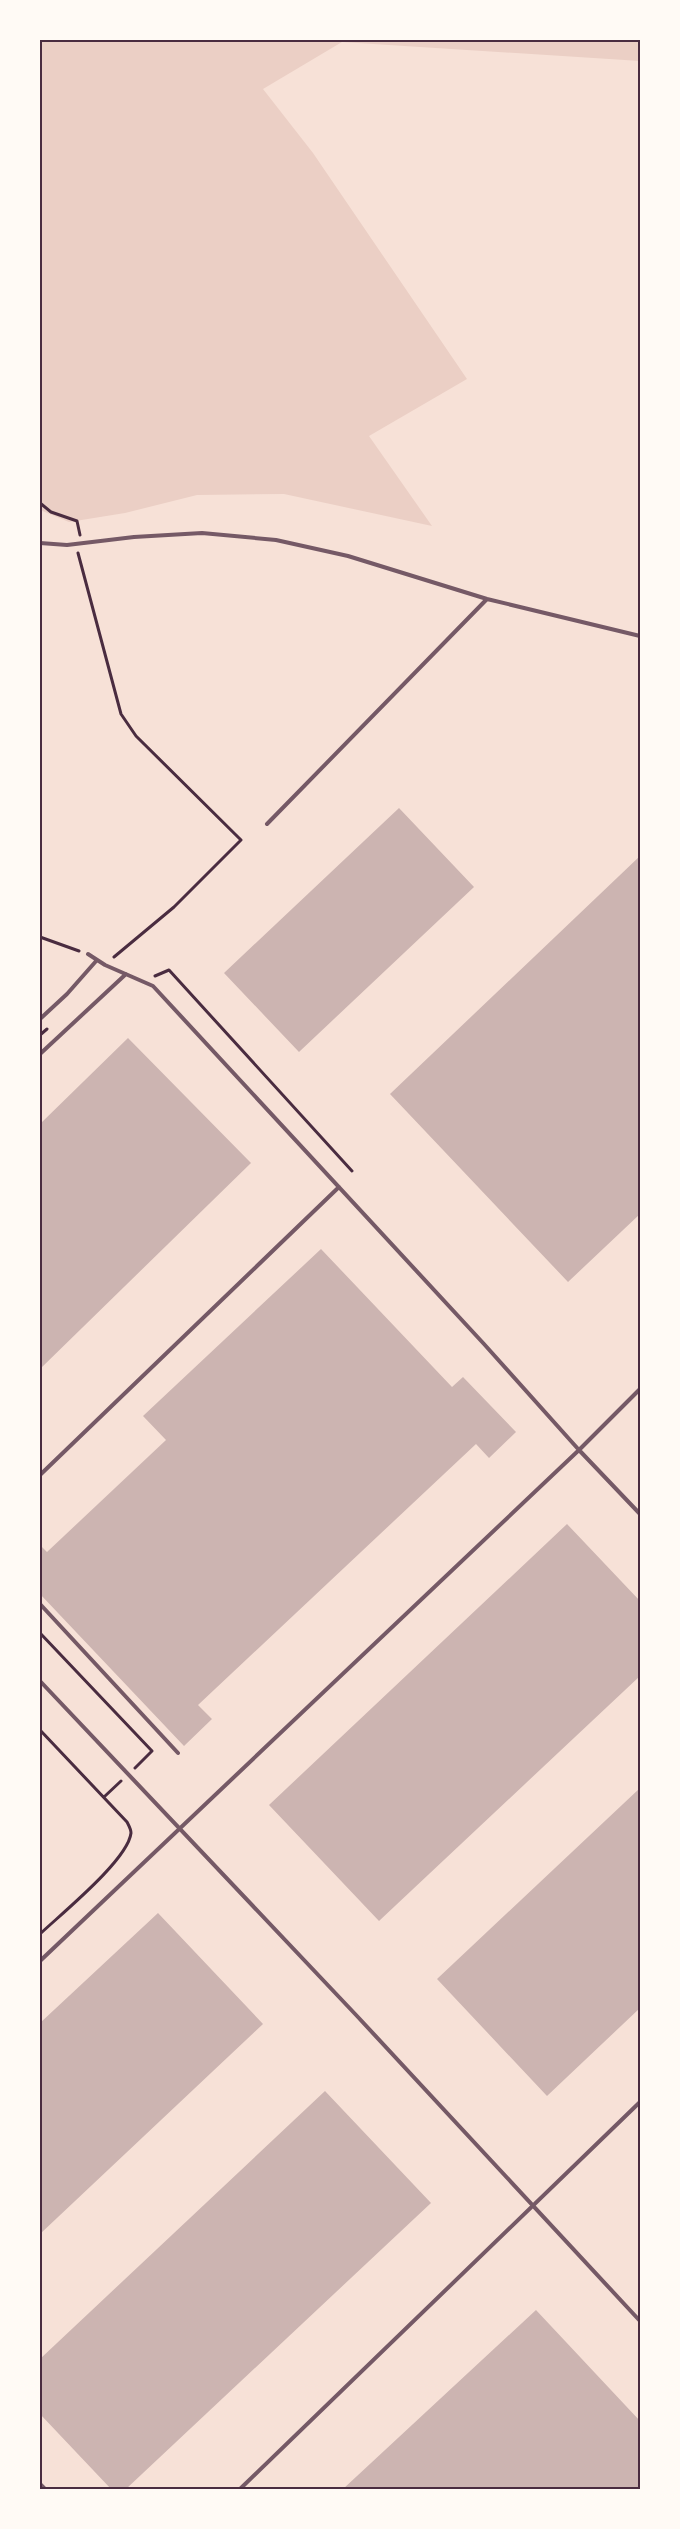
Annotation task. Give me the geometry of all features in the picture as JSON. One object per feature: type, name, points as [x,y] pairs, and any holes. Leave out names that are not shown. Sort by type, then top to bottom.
[{"type":"lane","points":[[40,543],[78,544],[134,536],[202,533],[276,540],[348,556],[487,599],[640,636]]},
{"type":"lane","points":[[267,824],[487,599]]},
{"type":"lane","points":[[88,954],[105,965],[153,986],[640,1514]]},
{"type":"lane","points":[[40,1020],[67,994],[97,960]]},
{"type":"lane","points":[[40,1054],[126,974]]},
{"type":"lane","points":[[40,1475],[339,1187]]},
{"type":"lane","points":[[40,1961],[579,1450],[640,1389]]},
{"type":"lane","points":[[40,1604],[178,1753]]},
{"type":"lane","points":[[40,1681],[357,2016],[640,2321]]},
{"type":"lane","points":[[240,2489],[640,2102]]},
{"type":"lane","points":[[40,2484],[45,2489]]},
{"type":"path","points":[[40,503],[52,512],[77,521],[80,533],[78,557],[122,714],[136,736],[241,840],[174,907],[105,965]]},
{"type":"path","points":[[40,937],[88,954]]},
{"type":"path","points":[[154,976],[169,970],[352,1172]]},
{"type":"path","points":[[40,1633],[152,1752],[104,1797]]},
{"type":"path","points":[[40,1730],[127,1822],[131,1834],[127,1845],[116,1861],[40,1934]]},
{"type":"shaded area","points":[[40,40],[640,40],[640,61],[342,42],[263,89],[313,153],[467,379],[369,436],[432,526],[284,494],[197,495],[125,513],[69,522],[40,510]]},
{"type":"building","points":[[399,808],[474,887],[299,1052],[224,973]]},
{"type":"building","points":[[640,856],[640,1214],[568,1282],[390,1094]]},
{"type":"building","points":[[128,1038],[251,1163],[40,1369],[40,1124]]},
{"type":"building","points":[[321,1249],[452,1387],[463,1377],[516,1432],[489,1458],[476,1444],[198,1705],[212,1719],[184,1746],[40,1594],[40,1545],[47,1552],[166,1440],[143,1416]]},
{"type":"building","points":[[567,1524],[640,1601],[640,1676],[379,1921],[269,1805]]},
{"type":"building","points":[[640,1788],[640,2008],[547,2096],[437,1979]]},
{"type":"building","points":[[158,1913],[263,2024],[40,2234],[40,2023]]},
{"type":"building","points":[[325,2091],[431,2203],[126,2489],[111,2489],[40,2414],[40,2359]]},
{"type":"building","points":[[536,2310],[640,2421],[640,2487],[638,2489],[343,2489]]}]
